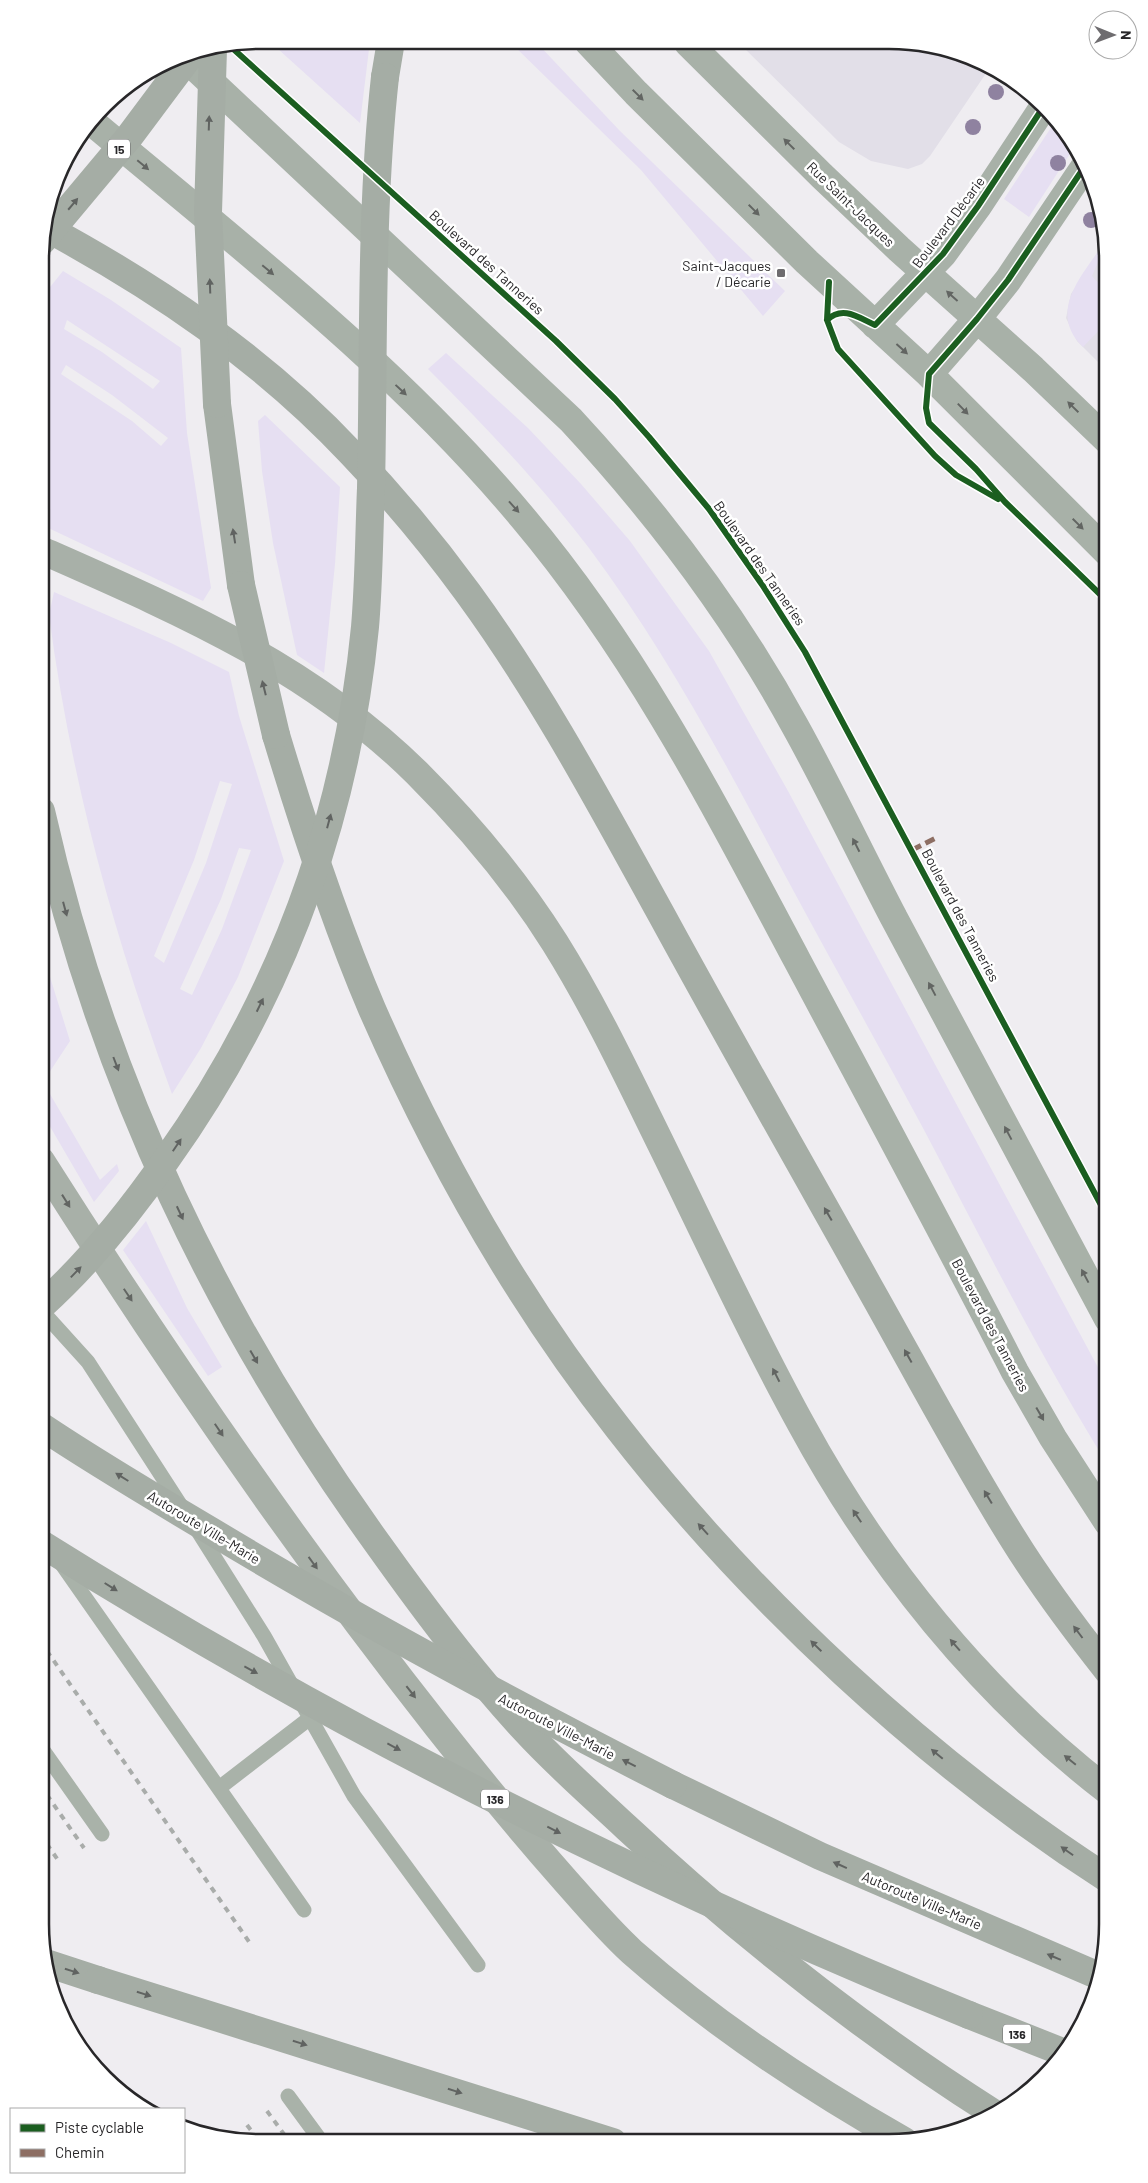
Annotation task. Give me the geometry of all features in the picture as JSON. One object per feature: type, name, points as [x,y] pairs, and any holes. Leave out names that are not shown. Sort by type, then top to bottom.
[{"type":"highway","points":[[49,1298],[118,1225],[174,1149],[224,1071],[274,978],[292,934],[323,842],[347,747],[365,626],[372,451],[374,216],[385,77],[390,49]]},
{"type":"highway","points":[[213,54],[208,212],[217,404],[242,585],[276,735],[330,904],[372,1009],[403,1076],[473,1211],[542,1320],[618,1428],[749,1578],[852,1679],[946,1762],[1099,1872]]},
{"type":"highway","name":"15","points":[[51,230],[129,137],[185,62]]},
{"type":"highway","points":[[51,230],[92,252],[180,306],[267,374],[350,451],[402,510],[470,596],[546,712],[603,809],[767,1108],[992,1504],[1044,1586],[1099,1659]]},
{"type":"highway","points":[[49,553],[182,612],[265,658],[301,681],[374,734],[413,769],[482,844],[538,917],[557,946],[596,1016],[794,1411],[852,1508],[925,1610],[983,1678],[1045,1740],[1099,1784]]},
{"type":"highway","points":[[49,844],[68,921],[92,995],[136,1117],[163,1177],[220,1294],[270,1384],[310,1447],[387,1558],[478,1677],[527,1733],[642,1842],[706,1900],[834,2002],[954,2088],[988,2110]]},
{"type":"highway","points":[[49,1174],[91,1240],[214,1421],[342,1603],[475,1773],[570,1886],[629,1949],[676,1990],[731,2031],[843,2106],[893,2134]]},
{"type":"highway","name":"Autoroute Ville-Marie","points":[[49,1432],[179,1512],[377,1629],[482,1687],[673,1785],[820,1856],[1093,1973]]},
{"type":"highway","name":"136","points":[[49,1549],[140,1606],[241,1665],[559,1832],[834,1960],[1058,2050]]},
{"type":"highway","points":[[53,1965],[588,2134]]},
{"type":"main road","points":[[595,49],[636,93],[807,262],[929,374],[1099,544]]},
{"type":"main road","name":"Rue Saint-Jacques","points":[[694,49],[822,176],[926,274],[1033,369],[1099,432]]},
{"type":"main road","points":[[188,61],[571,420],[609,462],[693,563],[796,726],[892,914],[1099,1302]]},
{"type":"main road","name":"Boulevard Décarie","points":[[876,325],[926,274],[978,206],[1040,112]]},
{"type":"main road","name":"Boulevard des Tanneries","points":[[96,126],[337,329],[418,406],[521,515],[570,575],[607,626],[696,772],[1015,1372],[1082,1486],[1099,1510]]},
{"type":"main road","points":[[929,374],[978,319],[1036,241],[1081,173]]},
{"type":"lane","points":[[49,1319],[88,1362],[264,1636],[354,1796],[478,1965]]},
{"type":"lane","points":[[49,1547],[304,1910]]},
{"type":"lane","points":[[219,1788],[310,1718]]},
{"type":"lane","points":[[49,1759],[102,1834]]},
{"type":"lane","points":[[288,2096],[316,2134]]},
{"type":"shaded area","points":[[278,49],[369,49],[360,123]]},
{"type":"shaded area","points":[[517,49],[543,49],[620,131],[785,291],[763,316],[641,170]]},
{"type":"shaded area","points":[[745,49],[903,49],[944,56],[987,73],[930,156],[922,164],[908,169],[871,161],[839,142]]},
{"type":"shaded area","points":[[1052,126],[1070,153],[1029,217],[1004,199]]},
{"type":"shaded area","points":[[1099,250],[1099,363],[1077,341],[1066,318],[1071,294]]},
{"type":"shaded area","points":[[1099,250],[1099,262],[1092,276],[1099,284],[1099,330],[1083,347],[1072,333],[1068,320],[1068,306],[1079,280]]},
{"type":"shaded area","points":[[63,271],[111,300],[181,348],[187,433],[211,588],[203,601],[49,528],[49,288]],"holes":[[[67,320],[160,381],[153,389],[102,352],[64,329]],[[66,365],[112,395],[168,438],[161,446],[132,421],[61,374]]]},
{"type":"shaded area","points":[[446,353],[528,428],[581,484],[630,541],[709,651],[788,791],[1099,1369],[1099,1450],[1035,1341],[741,792],[694,709],[644,627],[589,548],[551,501],[512,456],[428,369]]},
{"type":"shaded area","points":[[265,415],[340,487],[335,564],[324,673],[297,655],[273,543],[262,471],[258,421]]},
{"type":"shaded area","points":[[54,592],[171,643],[229,672],[239,716],[284,861],[238,977],[201,1048],[172,1094],[131,976],[97,858],[69,738],[49,615]],"holes":[[[220,781],[232,784],[206,863],[164,963],[154,956],[194,860]],[[239,848],[251,850],[222,929],[192,995],[180,989],[221,899]]]},
{"type":"shaded area","points":[[49,974],[70,1041],[49,1073]]},
{"type":"shaded area","points":[[49,1092],[100,1180],[117,1164],[119,1171],[94,1202],[49,1125]]},
{"type":"shaded area","points":[[146,1221],[187,1308],[222,1367],[208,1376],[123,1250]]},
{"type":"railway","points":[[49,1654],[252,1946]]},
{"type":"railway","points":[[49,1798],[84,1848]]},
{"type":"railway","points":[[49,1847],[60,1863]]},
{"type":"railway","points":[[267,2111],[284,2134]]},
{"type":"railway","points":[[247,2125],[254,2134]]},
{"type":"marked path","points":[[912,850],[938,837]]},
{"type":"cycle path","points":[[235,50],[556,341],[615,399],[709,509],[763,586],[805,652],[1099,1201]]},
{"type":"cycle path","points":[[827,320],[839,313],[845,313],[857,316],[875,325],[943,254],[978,206],[1040,112]]},
{"type":"cycle path","points":[[1081,172],[1008,280],[929,374],[926,408],[929,423],[976,469],[1005,502],[1099,593]]},
{"type":"cycle path","points":[[829,282],[827,320],[838,349],[935,456],[956,475],[998,499]]},
{"type":"place","name":"Saint-Jacques / Décarie","points":[[781,273]]}]
